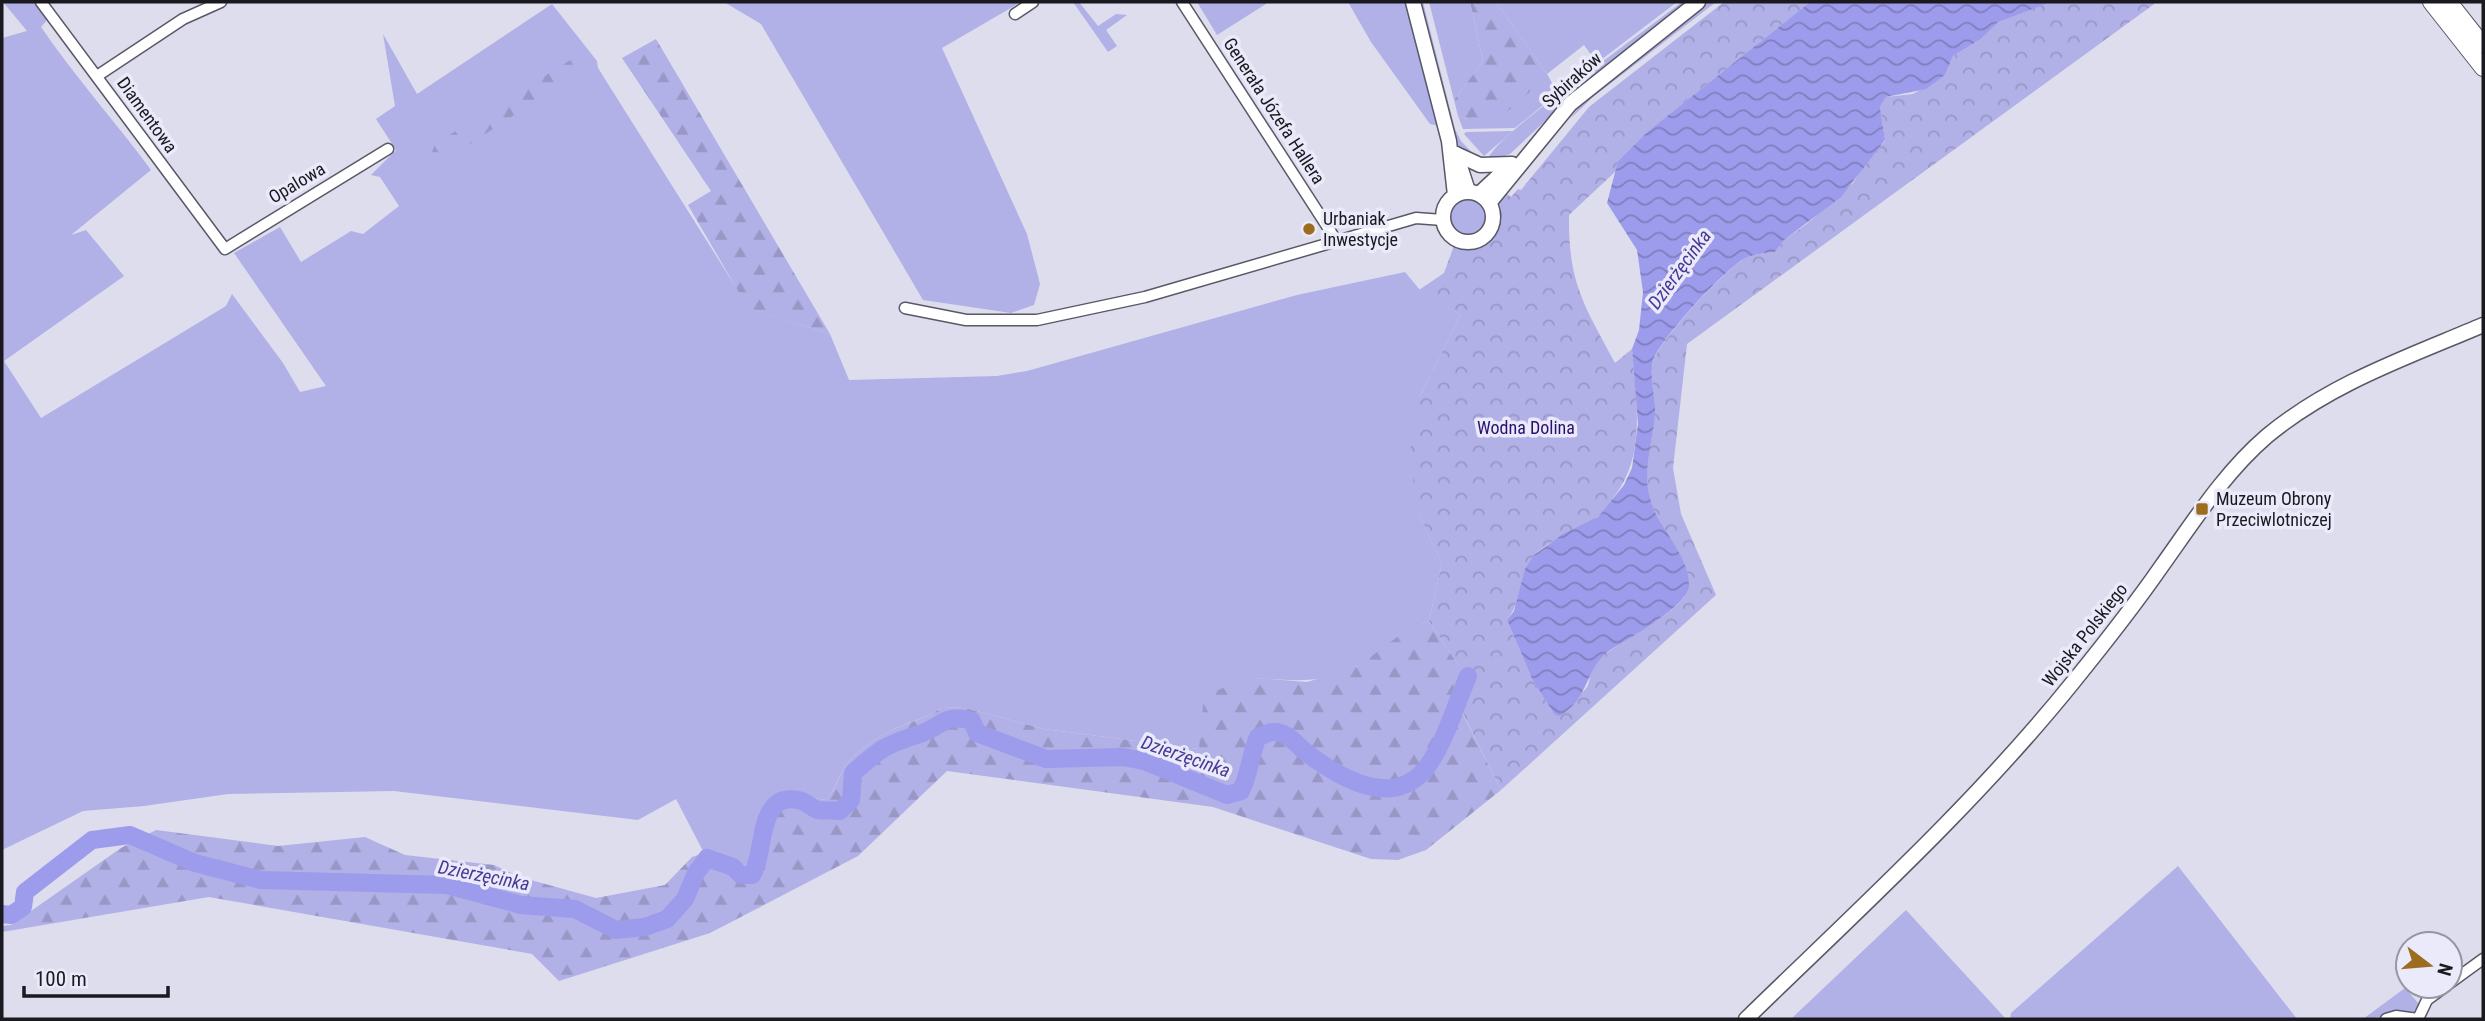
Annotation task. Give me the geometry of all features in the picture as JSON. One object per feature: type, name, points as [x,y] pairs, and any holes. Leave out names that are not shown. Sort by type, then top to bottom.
[{"type":"main road","points":[[2431,2],[2483,68]]},
{"type":"main road","points":[[2449,2],[2483,45]]},
{"type":"street","name":"Diamentowa","points":[[41,2],[225,249]]},
{"type":"street","points":[[97,76],[183,19],[221,2]]},
{"type":"street","points":[[1015,14],[1033,2]]},
{"type":"street","name":"Generała Józefa Hallera","points":[[1182,2],[1336,240]]},
{"type":"street","points":[[1413,2],[1452,147],[1473,196],[1493,214],[1491,226],[1485,236],[1462,242],[1451,236],[1443,220],[1447,203],[1473,196],[1512,164],[1550,126]]},
{"type":"street","name":"Sybiraków","points":[[1473,196],[1587,89],[1699,2]]},
{"type":"street","points":[[1452,147],[1480,165],[1512,164]]},
{"type":"street","name":"Opalowa","points":[[225,249],[388,149]]},
{"type":"street","points":[[905,308],[966,320],[1037,320],[1145,297],[1416,218],[1443,220]]},
{"type":"street","name":"Wojska Polskiego","points":[[1746,1019],[1940,832],[2013,753],[2134,606],[2217,487],[2252,450],[2316,400],[2366,374],[2483,325]]},
{"type":"street","points":[[2464,973],[2483,959]]},
{"type":"street","points":[[2386,1019],[2396,1016],[2418,1019],[2427,1000]]},
{"type":"green space","points":[[3,2],[36,2],[48,19],[41,27],[151,170],[71,235],[86,230],[124,276],[4,361],[41,418],[226,306],[232,294],[283,363],[300,392],[326,386],[234,253],[280,227],[301,262],[351,231],[363,234],[399,206],[380,177],[371,175],[396,150],[376,119],[395,106],[383,34],[417,94],[552,4],[597,61],[598,68],[749,308],[830,334],[849,380],[997,376],[1027,371],[1297,295],[1405,272],[1420,290],[1461,315],[1419,397],[1419,515],[1442,563],[1429,621],[1401,636],[1360,665],[1336,675],[1297,680],[1257,678],[1199,749],[1044,729],[965,708],[942,707],[864,747],[848,762],[826,800],[780,793],[759,818],[753,866],[748,867],[735,860],[704,853],[676,799],[638,820],[394,791],[228,794],[144,806],[83,811],[2,850],[2,38],[27,31]]},
{"type":"green space","points":[[724,2],[1021,2],[942,48],[1027,234],[1040,284],[1034,305],[1011,313],[923,300],[761,24]]},
{"type":"green space","points":[[1073,2],[1079,2],[1098,26],[1116,14],[1127,15],[1106,30],[1117,46],[1108,52]]},
{"type":"green space","points":[[1197,2],[1269,2],[1217,35]]},
{"type":"green space","points":[[1348,2],[1407,2],[1439,126],[1430,124],[1371,42]]},
{"type":"green space","points":[[1418,2],[1423,2],[1455,129],[1461,141],[1478,159],[1461,151],[1455,143]]},
{"type":"green space","points":[[1429,2],[1470,2],[1483,61],[1454,100]]},
{"type":"green space","points":[[1470,2],[1496,2],[1547,74],[1518,103],[1496,117],[1485,120],[1458,116],[1454,100],[1483,61]]},
{"type":"green space","points":[[1496,2],[1677,2],[1581,75],[1578,72],[1595,60],[1584,45],[1547,74]]},
{"type":"green space","points":[[1682,2],[1690,2],[1584,81],[1582,77]]},
{"type":"green space","points":[[1707,2],[1716,2],[1593,97],[1570,119],[1587,96]]},
{"type":"green space","name":"Wodna Dolina","points":[[1724,2],[1810,2],[1647,132],[1618,161],[1617,170],[1569,215],[1571,259],[1587,309],[1615,363],[1632,349],[1637,427],[1631,464],[1624,482],[1599,516],[1553,541],[1533,557],[1507,620],[1532,679],[1554,714],[1584,691],[1591,671],[1599,660],[1676,606],[1687,591],[1685,570],[1654,509],[1647,477],[1655,414],[1653,362],[1679,323],[1735,266],[1751,256],[1775,252],[1784,240],[1808,223],[1853,183],[1863,166],[1885,141],[1880,107],[1886,97],[1913,94],[1945,75],[1953,56],[1981,39],[1998,21],[2051,2],[2157,2],[1687,344],[1673,468],[1681,514],[1716,595],[1501,790],[1459,705],[1459,666],[1429,621],[1442,563],[1419,515],[1409,456],[1419,397],[1461,315],[1419,290],[1444,273],[1455,243],[1469,246],[1480,244],[1487,239],[1503,191],[1511,197],[1518,189],[1521,190],[1589,107]]},
{"type":"green space","points":[[656,39],[830,334],[748,308],[688,205],[711,191],[622,58]]},
{"type":"green space","points":[[577,56],[578,73],[438,165],[431,155],[435,144]]},
{"type":"green space","points":[[1547,74],[1556,90],[1573,76],[1575,79],[1515,128],[1463,129],[1458,116],[1466,119]]},
{"type":"green space","points":[[1577,81],[1580,88],[1510,154],[1487,162],[1512,132]]},
{"type":"green space","points":[[1513,131],[1484,156],[1464,134],[1466,132]]},
{"type":"green space","points":[[1467,198],[1480,204],[1486,217],[1480,230],[1467,236],[1454,230],[1448,217],[1454,204]]},
{"type":"green space","points":[[1429,621],[1459,666],[1459,706],[1501,790],[1426,850],[1398,860],[1371,859],[1213,807],[947,771],[858,856],[710,933],[559,981],[532,954],[209,897],[2,932],[2,926],[11,925],[121,848],[156,830],[278,846],[365,837],[405,855],[494,865],[520,877],[596,898],[665,885],[692,857],[704,853],[735,860],[748,867],[753,866],[757,826],[764,810],[780,793],[826,800],[848,762],[864,747],[942,707],[965,708],[1044,729],[1199,749],[1204,694],[1257,678],[1307,682],[1357,667],[1404,632]]},
{"type":"green space","points":[[2178,866],[2297,1019],[2010,1019],[2011,1013]]},
{"type":"green space","points":[[1906,910],[2006,1019],[1791,1019]]},
{"type":"green space","points":[[2394,996],[2394,1000],[2416,1000],[2419,1004],[2414,1012],[2363,1019]]},
{"type":"water","points":[[1810,2],[2051,2],[1998,22],[1981,39],[1953,56],[1945,75],[1926,89],[1886,97],[1880,107],[1885,140],[1841,197],[1784,240],[1775,252],[1751,256],[1735,265],[1694,306],[1658,351],[1652,368],[1655,414],[1648,487],[1654,509],[1684,562],[1689,585],[1679,602],[1668,612],[1601,658],[1582,693],[1569,709],[1559,716],[1554,714],[1532,679],[1507,620],[1514,611],[1525,569],[1534,555],[1563,534],[1598,517],[1624,485],[1632,468],[1638,424],[1632,349],[1639,330],[1643,292],[1637,250],[1607,203],[1618,161],[1647,132]]},
{"type":"waterway","name":"Dzierżęcinka","points":[[2,914],[11,915],[23,907],[25,892],[92,840],[130,835],[195,863],[261,880],[447,885],[521,905],[575,909],[616,930],[645,927],[667,919],[685,899],[696,873],[707,858],[733,867],[741,875],[752,875],[764,826],[775,805],[785,800],[798,800],[818,810],[840,811],[851,800],[853,773],[870,758],[884,748],[928,731],[949,719],[972,721],[977,733],[1046,759],[1123,757],[1144,761],[1227,795],[1241,791],[1258,737],[1278,732],[1288,736],[1308,754],[1337,773],[1353,781],[1386,788],[1402,786],[1416,778],[1429,764],[1446,733],[1468,676]]},
{"type":"place","name":"Urbaniak Inwestycje","points":[[1309,229]]},
{"type":"place","name":"Muzeum Obrony Przeciwlotniczej","points":[[2202,509]]}]
